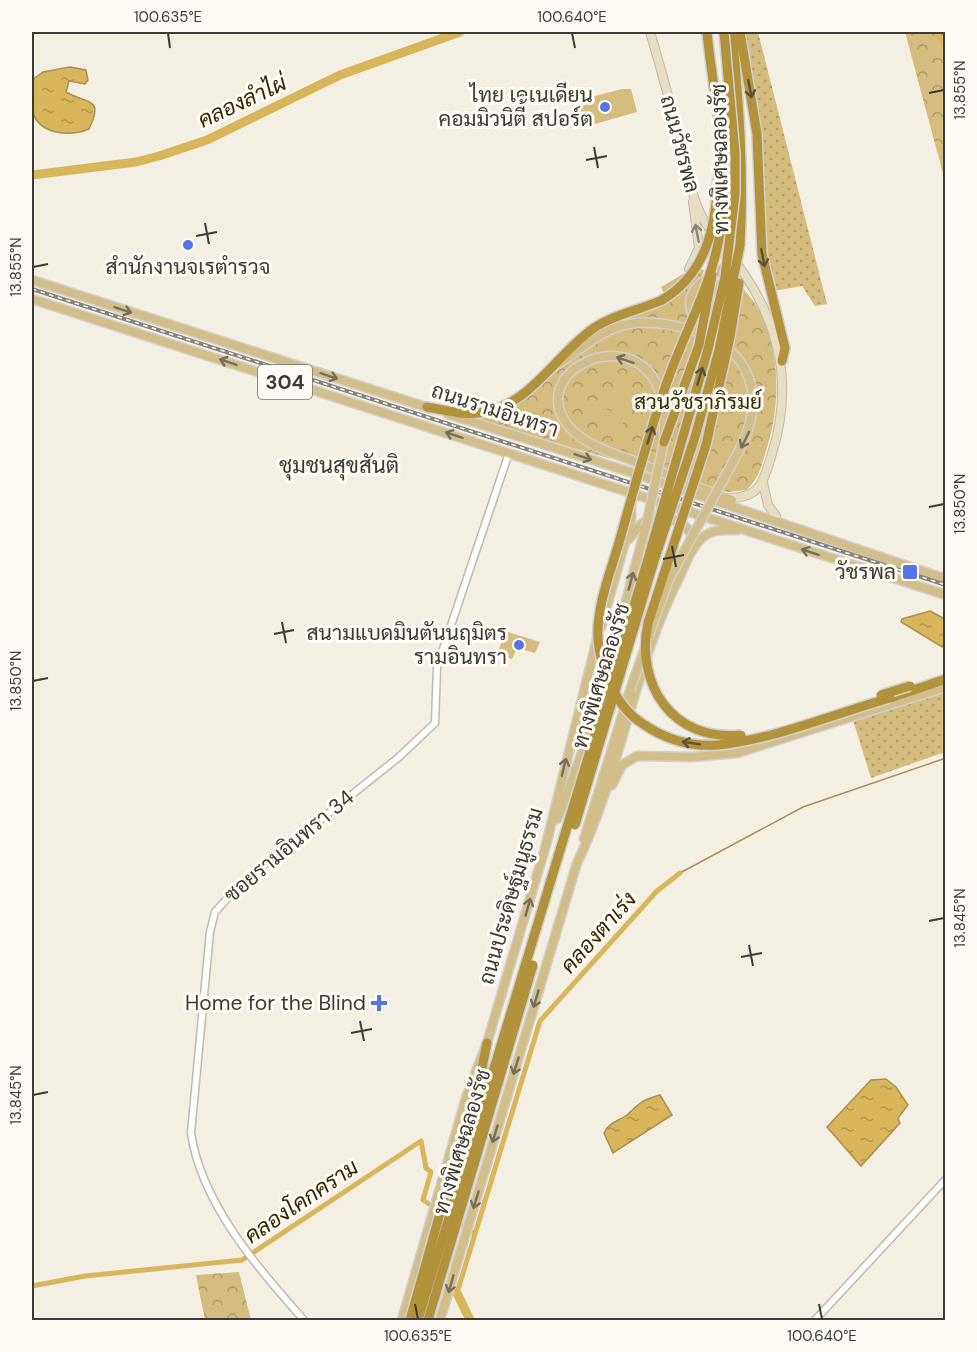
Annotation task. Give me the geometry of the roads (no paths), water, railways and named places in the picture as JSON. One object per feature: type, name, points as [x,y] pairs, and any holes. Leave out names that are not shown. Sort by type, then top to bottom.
[{"type":"highway","points":[[664,442],[699,345],[709,303],[720,233],[724,176],[707,32]]},
{"type":"highway","name":"ทางพิเศษฉลองรัช","points":[[418,1320],[644,570],[708,349],[726,277],[735,194],[735,164],[724,32]]},
{"type":"highway","name":"ทางพิเศษฉลองรัช","points":[[428,1320],[650,572],[698,426],[719,350],[740,245],[743,194],[741,114],[732,32]]},
{"type":"highway","points":[[740,32],[758,134],[758,200],[762,254],[784,348],[782,361]]},
{"type":"highway","points":[[428,407],[463,413],[492,411],[515,399],[551,369],[563,353],[596,327],[620,314],[662,300],[693,275],[709,240],[718,177],[718,120]]},
{"type":"highway","points":[[740,245],[741,271],[732,326],[711,423],[696,477],[648,622],[643,651],[649,680],[661,702],[680,720],[710,734],[730,736],[762,731],[945,674]]},
{"type":"highway","points":[[714,261],[654,420],[606,591],[598,637],[603,669],[617,696],[638,721],[673,740],[700,744],[744,740],[892,700],[945,679]]},
{"type":"highway","points":[[410,1320],[480,1078],[487,1043]]},
{"type":"main road","name":"ถนนวัชรพล","points":[[650,32],[692,194],[714,237],[736,262],[760,299],[774,329],[782,361],[782,417],[763,483]]},
{"type":"main road","points":[[691,268],[699,248],[692,194]]},
{"type":"main road","points":[[706,278],[736,262]]},
{"type":"main road","points":[[691,268],[701,264],[708,271],[690,302],[691,317],[704,334]]},
{"type":"main road","name":"ถนนรามอินทรา","points":[[32,280],[428,407],[945,579]]},
{"type":"main road","points":[[62,308],[67,292]]},
{"type":"main road","name":"ถนนรามอินทรา","points":[[32,299],[945,595]]},
{"type":"main road","points":[[440,1320],[630,690],[669,579],[747,438],[754,416],[752,392],[747,374],[737,358],[722,343],[704,334],[671,325],[631,324],[611,329],[551,369]]},
{"type":"main road","points":[[546,845],[574,775],[605,678],[646,526],[664,442],[662,400],[647,371],[632,361],[614,356],[587,360],[575,367],[563,381],[559,401],[563,420],[575,433],[603,449],[727,498],[776,516],[829,539]]},
{"type":"main road","points":[[727,498],[747,496],[763,483],[768,505],[776,516]]},
{"type":"main road","name":"ถนนประดิษฐ์มนูธรรม","points":[[402,1320],[466,1098],[487,1043],[546,845],[591,662],[625,545],[631,521],[632,502],[611,486]]},
{"type":"main road","points":[[625,545],[641,525],[662,518],[681,523],[688,528],[692,536],[693,550]]},
{"type":"main road","points":[[596,821],[658,625],[693,550],[710,533],[745,531]]},
{"type":"main road","points":[[577,863],[618,772],[628,759],[646,756],[692,757],[727,754],[784,738],[892,700],[945,687]]},
{"type":"main road","points":[[424,1239],[431,1256],[440,1262],[449,1260],[461,1248]]},
{"type":"street","name":"ซอยรามอินทรา 34","points":[[304,1320],[245,1252],[200,1172],[191,1133],[207,952],[215,912],[226,897],[259,867],[399,757],[435,723],[437,667],[509,453]]},
{"type":"street","points":[[815,1320],[945,1179]]},
{"type":"water","points":[[70,67],[86,70],[88,80],[85,84],[69,81],[66,92],[92,103],[95,112],[89,129],[73,133],[55,132],[47,129],[35,118],[31,106],[32,80],[43,72]]},
{"type":"water","points":[[930,611],[945,619],[945,640],[942,647],[901,622],[902,619]]},
{"type":"water","points":[[886,1079],[896,1087],[908,1105],[898,1118],[900,1123],[861,1166],[827,1127],[871,1080]]},
{"type":"water","points":[[660,1095],[672,1115],[613,1153],[604,1133],[606,1129],[641,1102]]},
{"type":"waterway","name":"คลองลำไผ่","points":[[32,175],[136,162],[207,140],[340,75],[460,32]]},
{"type":"waterway","points":[[936,32],[946,48]]},
{"type":"waterway","name":"คลองตาเร่ง","points":[[680,873],[803,807],[946,758]]},
{"type":"waterway","name":"คลองตาเร่ง","points":[[457,1293],[540,1021],[657,891],[680,873]]},
{"type":"waterway","name":"คลองโคกคราม","points":[[32,1286],[85,1276],[242,1260],[421,1141],[426,1168],[431,1172],[423,1200],[475,1234]]},
{"type":"waterway","points":[[457,1293],[470,1320]]},
{"type":"railway","points":[[32,289],[946,585]]},
{"type":"place","name":"ไทย เคเนเดียน คอมมิวนิตี้ สปอร์ต","points":[[605,107]]},
{"type":"place","name":"สำนักงานจเรตำรวจ","points":[[188,245]]},
{"type":"place","name":"วัชรพล","points":[[910,572]]},
{"type":"place","name":"สนามแบดมินตันนฤมิตร รามอินทรา","points":[[519,645]]},
{"type":"place","name":"Home for the Blind","points":[[379,1003]]},
{"type":"district","name":"ชุมชนสุขสันติ","points":[[339,465]]},
{"type":"park label","name":"สวนวัชราภิรมย์","points":[[698,402]]}]
